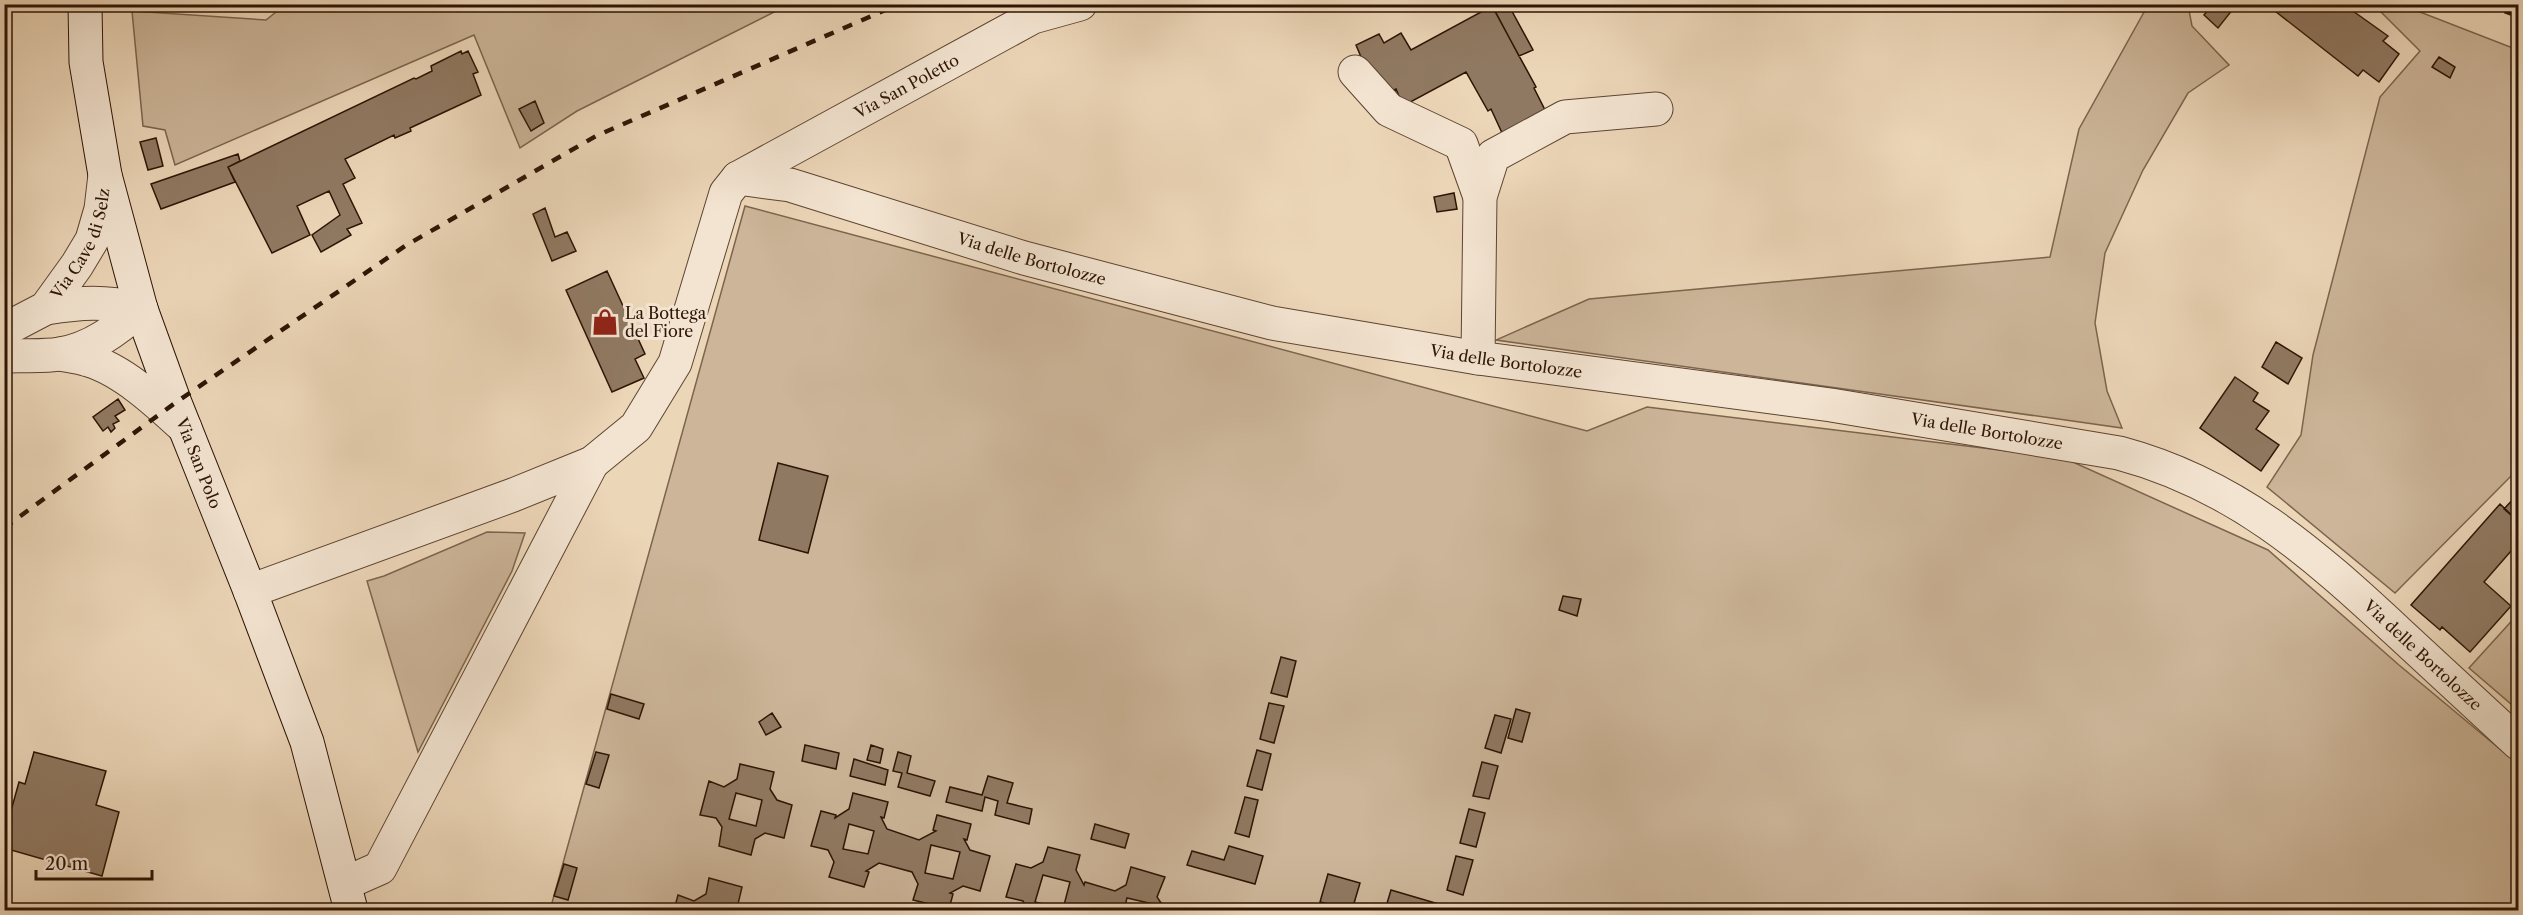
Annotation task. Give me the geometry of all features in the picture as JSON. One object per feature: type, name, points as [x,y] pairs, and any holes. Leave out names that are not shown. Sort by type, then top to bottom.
[{"type":"street","name":"Via San Polo","points":[[85,4],[86,62],[105,175],[141,309],[307,742],[349,897]]},
{"type":"street","name":"Via San Poletto","points":[[738,178],[1033,16],[1080,4]]},
{"type":"street","points":[[1355,72],[1389,110],[1461,144],[1480,197]]},
{"type":"street","points":[[1478,358],[1480,197],[1493,156],[1565,117],[1656,109]]},
{"type":"street","name":"Via Cave di Selz","points":[[46,308],[65,284],[92,240],[101,209],[105,175]]},
{"type":"street","name":"Via delle Bortolozze","points":[[738,178],[790,185],[1024,258],[1272,323],[1478,358],[1831,405],[2119,453],[2155,462],[2228,496],[2280,529],[2364,600],[2518,743]]},
{"type":"street","points":[[250,591],[513,495],[592,463],[636,427],[675,363],[726,193],[738,178]]},
{"type":"street","name":"Via Cave di Selz","points":[[4,330],[46,308],[109,302],[141,309]]},
{"type":"street","points":[[60,354],[86,346],[103,337],[141,309]]},
{"type":"street","points":[[4,356],[60,354],[90,360],[121,377],[154,400],[185,428]]},
{"type":"street","points":[[349,897],[380,868],[592,463]]},
{"type":"shaded area","points":[[286,4],[788,5],[577,111],[520,148],[474,35],[175,165],[165,130],[143,126],[132,11],[266,20]]},
{"type":"shaded area","points":[[2148,5],[2188,5],[2192,26],[2229,65],[2188,93],[2143,170],[2105,253],[2095,323],[2107,391],[2122,428],[1496,340],[1589,299],[2050,257],[2079,129]]},
{"type":"shaded area","points":[[2374,5],[2402,5],[2518,50],[2518,473],[2516,471],[2395,593],[2267,487],[2301,435],[2313,355],[2380,97],[2420,51]]},
{"type":"shaded area","points":[[745,206],[1587,431],[1647,407],[2064,458],[2268,550],[2399,665],[2518,764],[2518,910],[550,910]]},
{"type":"shaded area","points":[[487,532],[525,533],[512,571],[418,752],[367,581]]},
{"type":"shaded area","points":[[2518,614],[2518,710],[2469,668]]},
{"type":"building","points":[[1501,4],[1508,4],[1533,50],[1519,56],[1494,9]]},
{"type":"building","points":[[2213,4],[2237,4],[2218,28],[2204,15]]},
{"type":"building","points":[[2266,4],[2343,4],[2388,36],[2383,41],[2399,54],[2379,82],[2363,70],[2358,76]]},
{"type":"building","points":[[1492,6],[1536,87],[1534,88],[1546,112],[1503,135],[1491,109],[1488,111],[1466,72],[1403,106],[1396,89],[1378,97],[1356,45],[1379,34],[1384,43],[1401,33],[1411,50]]},
{"type":"building","points":[[461,51],[462,54],[468,51],[478,72],[473,74],[481,95],[410,128],[411,131],[395,138],[394,135],[345,159],[355,178],[343,184],[362,223],[347,229],[351,235],[321,252],[312,235],[340,215],[329,191],[297,206],[310,235],[272,253],[228,167],[416,79],[432,71],[431,66]]},
{"type":"building","points":[[2439,57],[2455,67],[2450,78],[2432,67]]},
{"type":"building","points":[[535,101],[544,123],[531,131],[519,109]]},
{"type":"building","points":[[156,138],[163,166],[148,170],[140,142]]},
{"type":"building","points":[[238,154],[240,161],[228,167],[235,182],[161,209],[151,184]]},
{"type":"building","points":[[1454,193],[1457,209],[1437,212],[1434,197]]},
{"type":"building","points":[[545,208],[555,237],[567,232],[576,251],[552,261],[533,214]]},
{"type":"building","name":"La Bottega del Fiore","points":[[607,271],[645,354],[635,359],[644,378],[612,392],[566,290]]},
{"type":"building","points":[[2276,342],[2302,358],[2288,384],[2262,367]]},
{"type":"building","points":[[2235,377],[2258,393],[2253,401],[2269,411],[2256,429],[2279,445],[2261,471],[2200,428]]},
{"type":"building","points":[[118,399],[125,410],[115,416],[119,421],[113,424],[115,428],[111,432],[108,427],[103,431],[93,417]]},
{"type":"building","points":[[778,463],[828,476],[808,553],[759,540]]},
{"type":"building","points":[[2518,494],[2518,521],[2504,509]]},
{"type":"building","points":[[2500,504],[2518,521],[2518,543],[2484,582],[2511,606],[2470,652],[2442,627],[2440,630],[2411,605]]},
{"type":"building","points":[[1563,596],[1581,599],[1577,616],[1559,610]]},
{"type":"building","points":[[1281,657],[1296,661],[1287,697],[1271,693]]},
{"type":"building","points":[[611,694],[644,704],[639,719],[607,709]]},
{"type":"building","points":[[1269,703],[1284,706],[1274,743],[1260,739]]},
{"type":"building","points":[[1516,709],[1530,713],[1522,742],[1508,738]]},
{"type":"building","points":[[772,713],[781,727],[766,735],[759,722]]},
{"type":"building","points":[[1495,715],[1511,719],[1501,753],[1485,748]]},
{"type":"building","points":[[805,745],[839,753],[836,769],[802,761]]},
{"type":"building","points":[[871,745],[883,749],[880,763],[867,760]]},
{"type":"building","points":[[1257,750],[1271,754],[1262,790],[1247,786]]},
{"type":"building","points":[[34,752],[106,771],[96,805],[119,812],[102,876],[4,848],[4,836],[19,782],[25,784]]},
{"type":"building","points":[[596,752],[609,755],[599,788],[586,784]]},
{"type":"building","points":[[898,752],[911,756],[907,773],[935,781],[930,796],[898,787],[902,773],[893,771]]},
{"type":"building","points":[[854,759],[888,770],[885,785],[850,776]]},
{"type":"building","points":[[1482,762],[1498,766],[1489,799],[1473,796]]},
{"type":"building","points":[[740,764],[774,772],[770,789],[777,800],[792,805],[784,838],[765,833],[755,839],[751,855],[719,846],[722,827],[716,818],[700,815],[709,781],[724,787],[737,779]],"holes":[[[736,793],[762,800],[756,826],[729,819]]]},
{"type":"building","points":[[988,776],[1013,783],[1007,803],[1032,809],[1029,824],[995,815],[998,801],[985,797],[982,811],[946,802],[950,787],[982,795]]},
{"type":"building","points":[[853,793],[888,802],[884,818],[881,817],[887,829],[919,840],[936,831],[933,830],[937,815],[971,824],[967,840],[964,839],[970,850],[990,856],[980,891],[963,886],[950,893],[953,894],[949,909],[913,900],[918,884],[912,872],[879,863],[866,871],[869,872],[864,887],[829,877],[834,862],[828,850],[811,846],[821,811],[836,815],[835,818],[849,809]],"holes":[[[849,824],[874,831],[868,854],[843,849]],[[931,845],[960,852],[953,879],[925,873]]]},
{"type":"building","points":[[1245,797],[1258,800],[1249,837],[1235,833]]},
{"type":"building","points":[[1469,809],[1485,813],[1476,847],[1460,843]]},
{"type":"building","points":[[1095,824],[1129,834],[1125,848],[1091,839]]},
{"type":"building","points":[[1229,846],[1263,856],[1255,884],[1187,865],[1192,851],[1224,860]]},
{"type":"building","points":[[1048,847],[1080,855],[1076,870],[1084,885],[1085,882],[1115,891],[1126,885],[1131,867],[1165,877],[1157,897],[1161,903],[1182,910],[1151,910],[1153,904],[1127,898],[1124,910],[1027,910],[1023,901],[1006,897],[1016,864],[1031,868],[1043,862]],"holes":[[[1043,875],[1070,882],[1063,909],[1035,902]]]},
{"type":"building","points":[[1456,856],[1473,860],[1463,895],[1447,890]]},
{"type":"building","points":[[564,864],[577,868],[568,900],[554,896]]},
{"type":"building","points":[[1328,874],[1360,883],[1352,910],[1320,902]]},
{"type":"building","points":[[709,878],[742,887],[738,904],[742,910],[718,910],[706,907],[705,910],[674,910],[678,895],[694,901],[706,894]]},
{"type":"building","points":[[1391,890],[1459,910],[1385,910]]},
{"type":"railway","points":[[4,528],[175,403],[405,246],[596,136],[899,4]]},
{"type":"railway","points":[[2486,4],[2518,16]]},
{"type":"place","name":"La Bottega del Fiore","points":[[605,322]]}]
